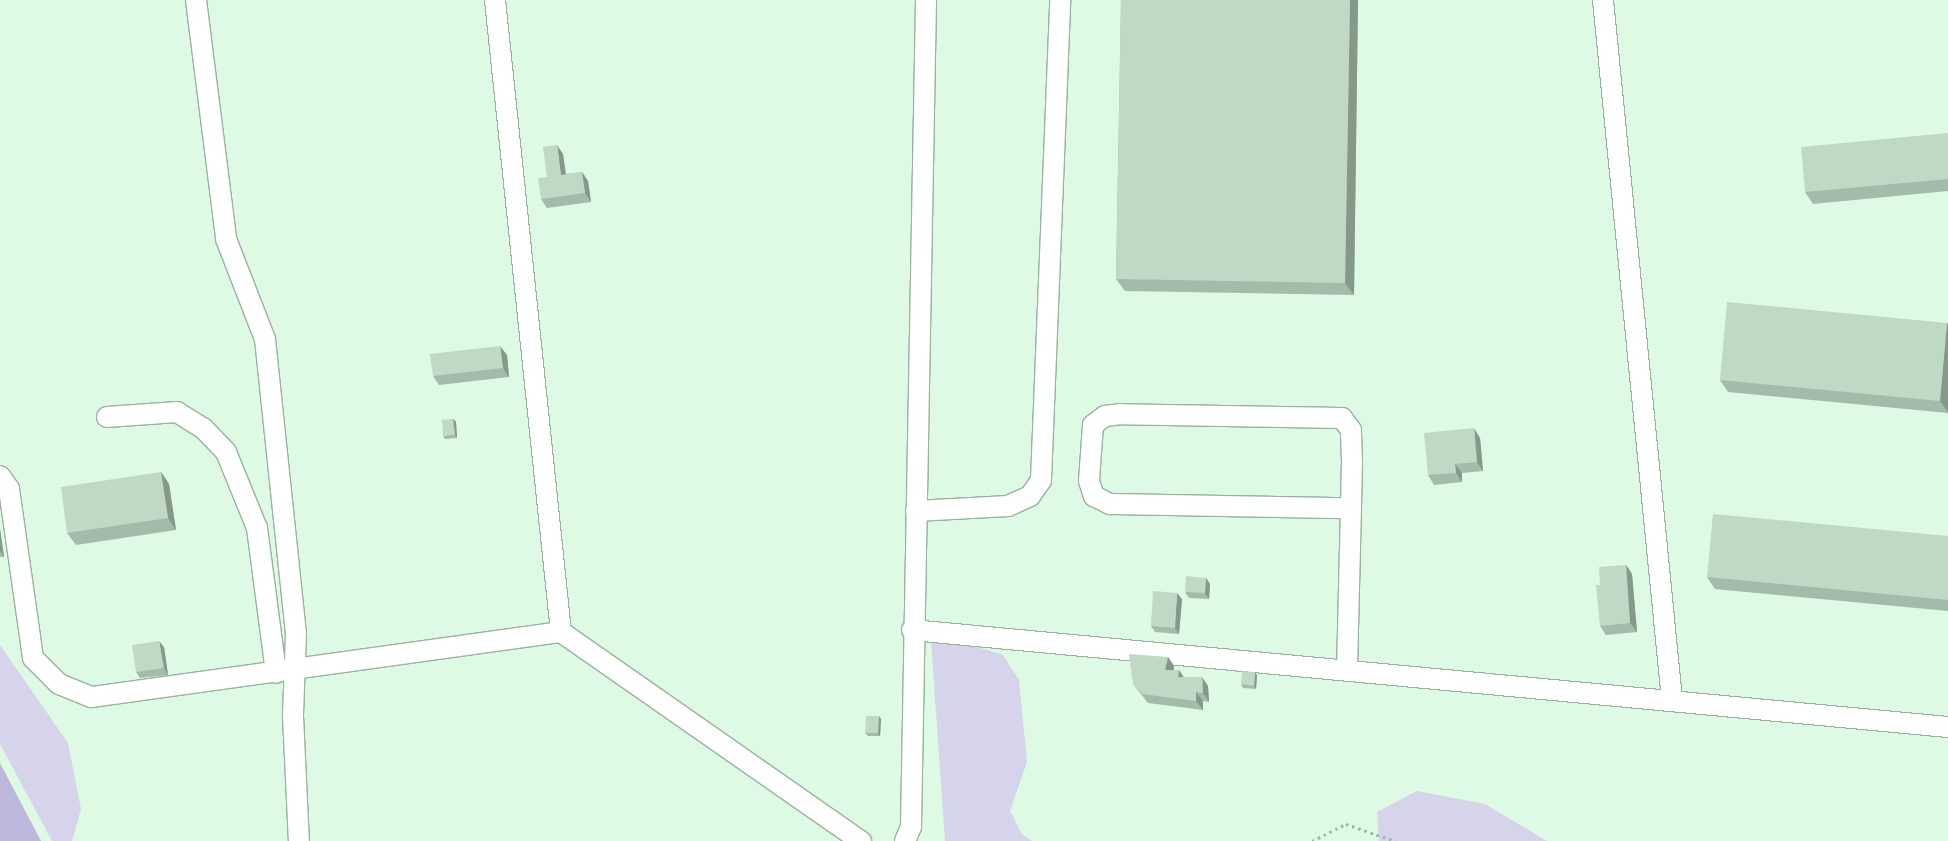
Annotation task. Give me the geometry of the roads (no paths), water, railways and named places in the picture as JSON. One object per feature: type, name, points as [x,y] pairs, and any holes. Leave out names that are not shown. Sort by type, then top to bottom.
[{"type":"lane","points":[[196,0],[226,240],[265,340],[296,633],[286,672]]},
{"type":"lane","points":[[495,0],[560,632]]},
{"type":"lane","points":[[905,841],[911,827],[912,630],[926,0]]},
{"type":"lane","points":[[916,511],[1008,506],[1030,496],[1041,480],[1060,0]]},
{"type":"lane","points":[[1603,0],[1672,700]]},
{"type":"lane","points":[[107,417],[178,412],[203,428],[226,452],[258,528],[286,672],[299,841]]},
{"type":"lane","points":[[1347,670],[1351,508],[1352,430],[1342,418],[1121,414],[1105,416],[1093,425],[1089,480],[1094,496],[1110,504],[1351,508]]},
{"type":"lane","points":[[0,476],[9,489],[33,658],[59,684],[92,697],[286,672],[560,632],[861,841]]},
{"type":"lane","points":[[912,630],[1948,726]]}]
